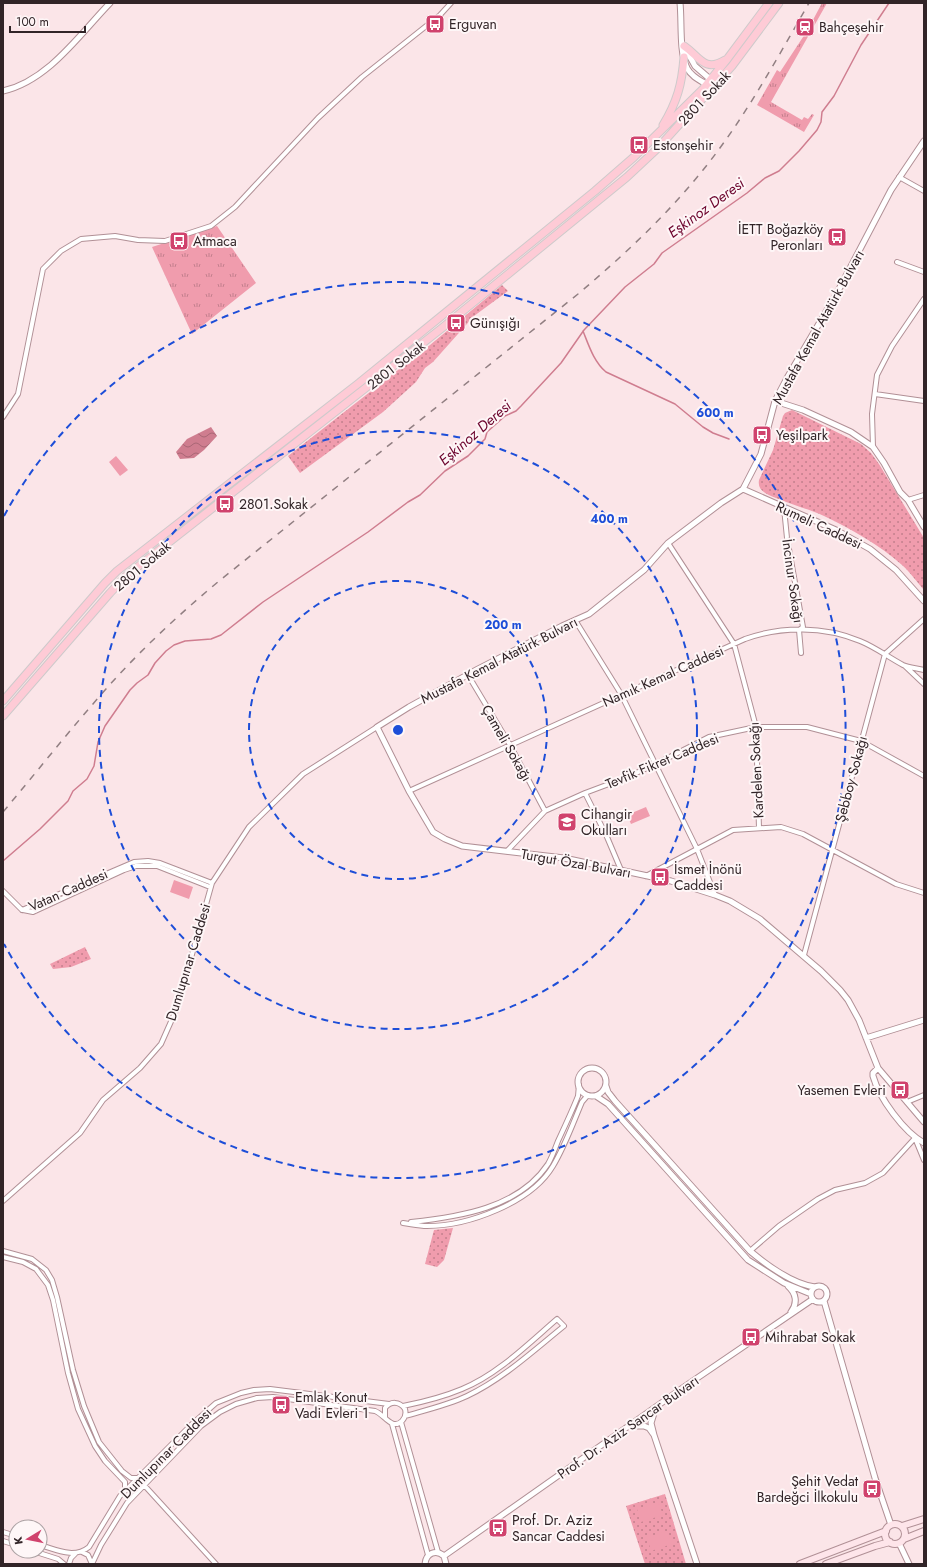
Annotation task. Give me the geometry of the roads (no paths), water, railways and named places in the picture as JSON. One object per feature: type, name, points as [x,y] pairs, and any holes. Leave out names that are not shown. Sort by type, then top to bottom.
[{"type":"main road","name":"2801 Sokak","points":[[3,702],[104,583],[117,571],[359,383],[595,191],[634,157],[709,83],[769,3]]},
{"type":"main road","name":"2801 Sokak","points":[[3,716],[126,576],[442,328],[607,194],[658,148],[717,84],[779,3]]},
{"type":"main road","points":[[683,44],[703,63],[719,63],[728,58]]},
{"type":"main road","points":[[656,136],[670,114],[682,84],[684,57]]},
{"type":"main road","points":[[658,148],[669,131],[706,91],[709,83],[717,84]]},
{"type":"main road","points":[[800,1564],[886,1531],[892,1525],[896,1524],[902,1526],[924,1519]]},
{"type":"main road","points":[[902,1526],[905,1530],[904,1539]]},
{"type":"main road","points":[[886,1531],[886,1537],[890,1542]]},
{"type":"main road","points":[[826,1564],[875,1546],[890,1542],[899,1543],[904,1539],[924,1531]]},
{"type":"street","points":[[3,91],[28,82],[45,71],[110,3]]},
{"type":"street","points":[[3,417],[18,394],[43,270],[61,251],[81,239],[115,236],[138,240],[165,241],[211,226],[235,207],[318,118],[362,77],[440,15],[451,3]]},
{"type":"street","points":[[680,3],[686,67],[689,71],[709,83]]},
{"type":"street","points":[[683,44],[687,54],[709,83]]},
{"type":"street","name":"Mustafa Kemal Atatürk Bulvarı","points":[[260,815],[303,774],[409,707],[468,675],[589,614],[644,570],[668,543],[710,510],[743,490],[761,454],[775,401],[837,293],[899,177],[924,141]]},
{"type":"street","points":[[899,177],[924,191]]},
{"type":"street","points":[[897,262],[924,272]]},
{"type":"street","points":[[873,447],[872,414],[877,375],[892,346],[924,298]]},
{"type":"street","points":[[875,394],[924,401]]},
{"type":"street","points":[[775,401],[810,413],[852,432],[873,447],[884,463],[900,492],[908,500],[924,527]]},
{"type":"street","name":"Rumeli Caddesi","points":[[743,490],[836,530],[870,548],[896,570],[924,600]]},
{"type":"street","points":[[908,500],[924,495]]},
{"type":"street","name":"İncinur Sokağı","points":[[784,508],[787,538],[802,628],[799,630]]},
{"type":"street","name":"Kardelen Sokağı","points":[[668,543],[734,644],[756,727],[759,828]]},
{"type":"street","points":[[885,654],[924,619]]},
{"type":"street","points":[[575,620],[621,694],[696,849],[715,895]]},
{"type":"street","points":[[799,630],[801,653]]},
{"type":"street","name":"Namık Kemal Caddesi","points":[[409,791],[621,694],[760,634],[776,631],[799,630],[831,632],[861,641],[905,666],[924,670]]},
{"type":"street","name":"Şebboy Sokağı","points":[[804,955],[885,654]]},
{"type":"street","points":[[905,666],[924,684]]},
{"type":"street","name":"Çameli Sokağı","points":[[468,675],[510,745],[545,811]]},
{"type":"street","name":"Turgut Özal Bulvarı","points":[[377,727],[409,791],[433,832],[445,839],[462,846],[564,858],[671,881],[730,901],[755,916],[804,955],[844,995],[857,1016],[878,1068],[924,1122]]},
{"type":"street","name":"Tevfik Fikret Caddesi","points":[[507,851],[545,811],[585,793],[625,778],[709,737],[756,727],[807,727],[861,741],[924,776]]},
{"type":"street","points":[[585,793],[607,837],[621,870]]},
{"type":"street","name":"Dumlupınar Caddesi","points":[[3,1201],[80,1133],[103,1100],[140,1068],[161,1044],[177,1008],[211,885],[249,827],[260,815]]},
{"type":"street","points":[[646,876],[733,830],[781,828],[803,834],[896,884],[924,893]]},
{"type":"street","name":"Vatan Caddesi","points":[[3,891],[18,904],[22,910],[134,862],[160,863],[211,885]]},
{"type":"street","points":[[866,1038],[924,1020]]},
{"type":"street","points":[[588,1095],[582,1102],[553,1167],[537,1185],[526,1193],[494,1211],[464,1221],[427,1226],[403,1224],[462,1215],[512,1197],[532,1182],[548,1164],[578,1096],[580,1076],[582,1072],[586,1069],[595,1068],[600,1070],[606,1077],[608,1092],[615,1101],[750,1251],[765,1263],[788,1277],[805,1284],[822,1287],[826,1291],[827,1296],[824,1301],[875,1478],[892,1525]]},
{"type":"street","points":[[878,1068],[873,1073],[874,1080],[890,1110],[915,1138],[924,1143]]},
{"type":"street","points":[[579,1085],[581,1090],[588,1095],[596,1096],[608,1104],[741,1253],[753,1263],[784,1283],[812,1297],[817,1302],[824,1301]]},
{"type":"street","points":[[596,1096],[604,1090],[606,1086]]},
{"type":"street","points":[[907,1102],[924,1095]]},
{"type":"street","points":[[915,1138],[924,1160]]},
{"type":"street","points":[[750,1251],[779,1226],[818,1199],[835,1190],[865,1183],[883,1173],[915,1138]]},
{"type":"street","points":[[3,1251],[32,1259],[46,1270],[52,1280],[73,1370],[82,1399],[99,1442],[122,1471],[131,1478],[138,1478]]},
{"type":"street","points":[[3,1258],[23,1262],[36,1269],[48,1285],[78,1409],[95,1446],[106,1461],[126,1482],[124,1492]]},
{"type":"street","points":[[784,1283],[792,1291],[796,1300],[794,1310],[789,1315]]},
{"type":"street","points":[[812,1297],[812,1289],[815,1286]]},
{"type":"street","name":"Prof. Dr. Aziz Sancar Bulvarı","points":[[444,1556],[789,1315],[812,1297]]},
{"type":"street","points":[[403,1406],[433,1400],[464,1389],[511,1358],[557,1319],[564,1326],[505,1373],[467,1396],[435,1408],[405,1416]]},
{"type":"street","name":"Dumlupınar Caddesi","points":[[82,1552],[89,1547],[120,1496],[191,1425],[216,1403],[241,1393],[270,1389],[389,1404]]},
{"type":"street","name":"Dumlupınar Caddesi","points":[[92,1564],[101,1545],[127,1503],[201,1426],[220,1412],[236,1404],[257,1398],[273,1397],[375,1411],[385,1418]]},
{"type":"street","points":[[392,1424],[401,1422],[405,1416],[405,1409],[396,1402],[389,1404],[385,1408],[385,1418],[392,1424],[428,1555]]},
{"type":"street","points":[[656,1407],[652,1423],[654,1435],[697,1564]]},
{"type":"street","points":[[401,1422],[438,1552],[444,1556],[446,1564]]},
{"type":"street","points":[[629,1426],[644,1426],[649,1428],[654,1435]]},
{"type":"street","points":[[144,1485],[216,1564]]},
{"type":"street","points":[[899,1543],[909,1564]]},
{"type":"street","points":[[48,1547],[75,1554]]},
{"type":"street","points":[[69,1564],[70,1558],[75,1554],[82,1552],[90,1558],[92,1564]]},
{"type":"street","points":[[425,1564],[425,1560],[428,1555],[438,1552]]},
{"type":"street","points":[[48,1556],[58,1559],[64,1564]]},
{"type":"water","points":[[211,427],[217,436],[204,450],[194,458],[180,459],[176,452],[187,439]]},
{"type":"waterway","name":"Eşkinoz Deresi","points":[[3,861],[40,829],[68,801],[73,791],[87,779],[94,766],[98,742],[105,726],[130,690],[148,675],[155,663],[166,651],[174,645],[185,641],[211,639],[221,635],[263,602],[368,532],[408,502],[420,495],[445,471],[468,456],[485,439],[487,432],[505,416],[516,411],[561,363],[584,330],[625,287],[654,264],[662,253],[747,193],[765,178],[779,171],[817,130],[821,122],[822,112],[834,96],[861,45],[889,3]]},
{"type":"waterway","points":[[583,331],[595,359],[606,372],[675,404],[703,427],[713,433],[729,439]]},
{"type":"railway","points":[[3,812],[72,728],[115,679],[178,616],[219,581],[578,294],[628,250],[659,219],[689,187],[733,130],[809,3]]},
{"type":"place","name":"Erguvan","points":[[435,24]]},
{"type":"place","name":"Bahçeşehir","points":[[805,27]]},
{"type":"place","name":"Estonşehir","points":[[639,145]]},
{"type":"place","name":"İETT Boğazköy Peronları","points":[[837,237]]},
{"type":"place","name":"Atmaca","points":[[179,241]]},
{"type":"place","name":"Günışığı","points":[[456,323]]},
{"type":"place","name":"Yeşilpark","points":[[762,435]]},
{"type":"place","name":"2801.Sokak","points":[[225,504]]},
{"type":"place","name":"Cihangir Okulları","points":[[567,822]]},
{"type":"place","name":"İsmet İnönü Caddesi","points":[[660,877]]},
{"type":"place","name":"Yasemen Evleri","points":[[900,1090]]},
{"type":"place","name":"Mihrabat Sokak","points":[[751,1337]]},
{"type":"place","name":"Emlak Konut Vadi Evleri 1","points":[[281,1405]]},
{"type":"place","name":"Şehit Vedat Bardeğci İlkokulu","points":[[872,1489]]},
{"type":"place","name":"Prof. Dr. Aziz Sancar Caddesi","points":[[498,1528]]}]
